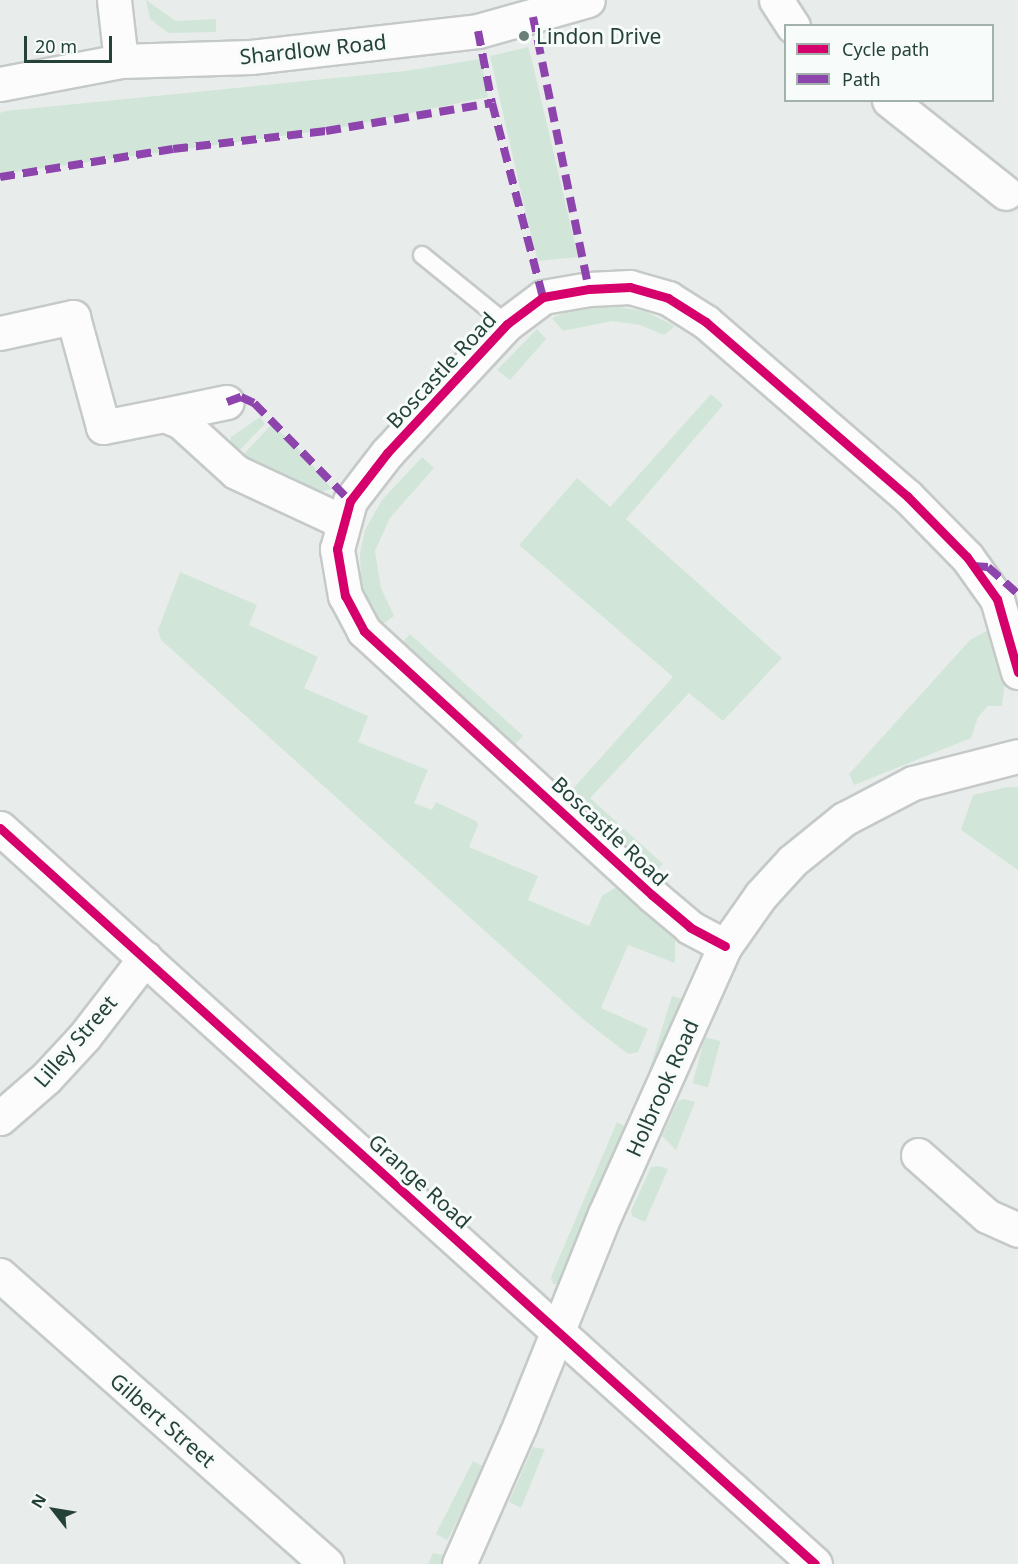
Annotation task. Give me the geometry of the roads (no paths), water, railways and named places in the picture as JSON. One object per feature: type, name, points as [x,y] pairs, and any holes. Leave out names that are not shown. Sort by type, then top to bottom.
[{"type":"street","points":[[114,0],[121,61]]},
{"type":"street","name":"Shardlow Road","points":[[0,84],[121,61],[251,57],[478,31],[588,0]]},
{"type":"street","points":[[776,0],[791,24]]},
{"type":"street","points":[[892,102],[983,171],[1006,193]]},
{"type":"street","name":"Boscastle Road","points":[[724,946],[690,927],[651,895],[364,631],[340,579],[337,549],[341,520],[350,501],[387,453],[507,324],[543,297],[589,289],[630,288],[668,298],[706,322],[907,495],[967,557],[997,599],[1018,672]]},
{"type":"street","points":[[0,333],[73,317],[103,427],[227,402]]},
{"type":"street","points":[[164,415],[181,422],[236,472],[341,520]]},
{"type":"street","name":"Holbrook Road","points":[[459,1564],[559,1331],[605,1214],[724,946],[761,895],[792,861],[844,819],[913,783],[1018,756]]},
{"type":"street","name":"Grange Road","points":[[0,828],[559,1331],[814,1564]]},
{"type":"street","name":"Lilley Street","points":[[0,1118],[46,1078],[84,1037],[145,958]]},
{"type":"street","points":[[918,1155],[987,1216],[1018,1230]]},
{"type":"street","name":"Gilbert Street","points":[[0,1275],[327,1564]]},
{"type":"lane","points":[[422,255],[507,324]]},
{"type":"place","name":"Lindon Drive","points":[[524,36]]}]
